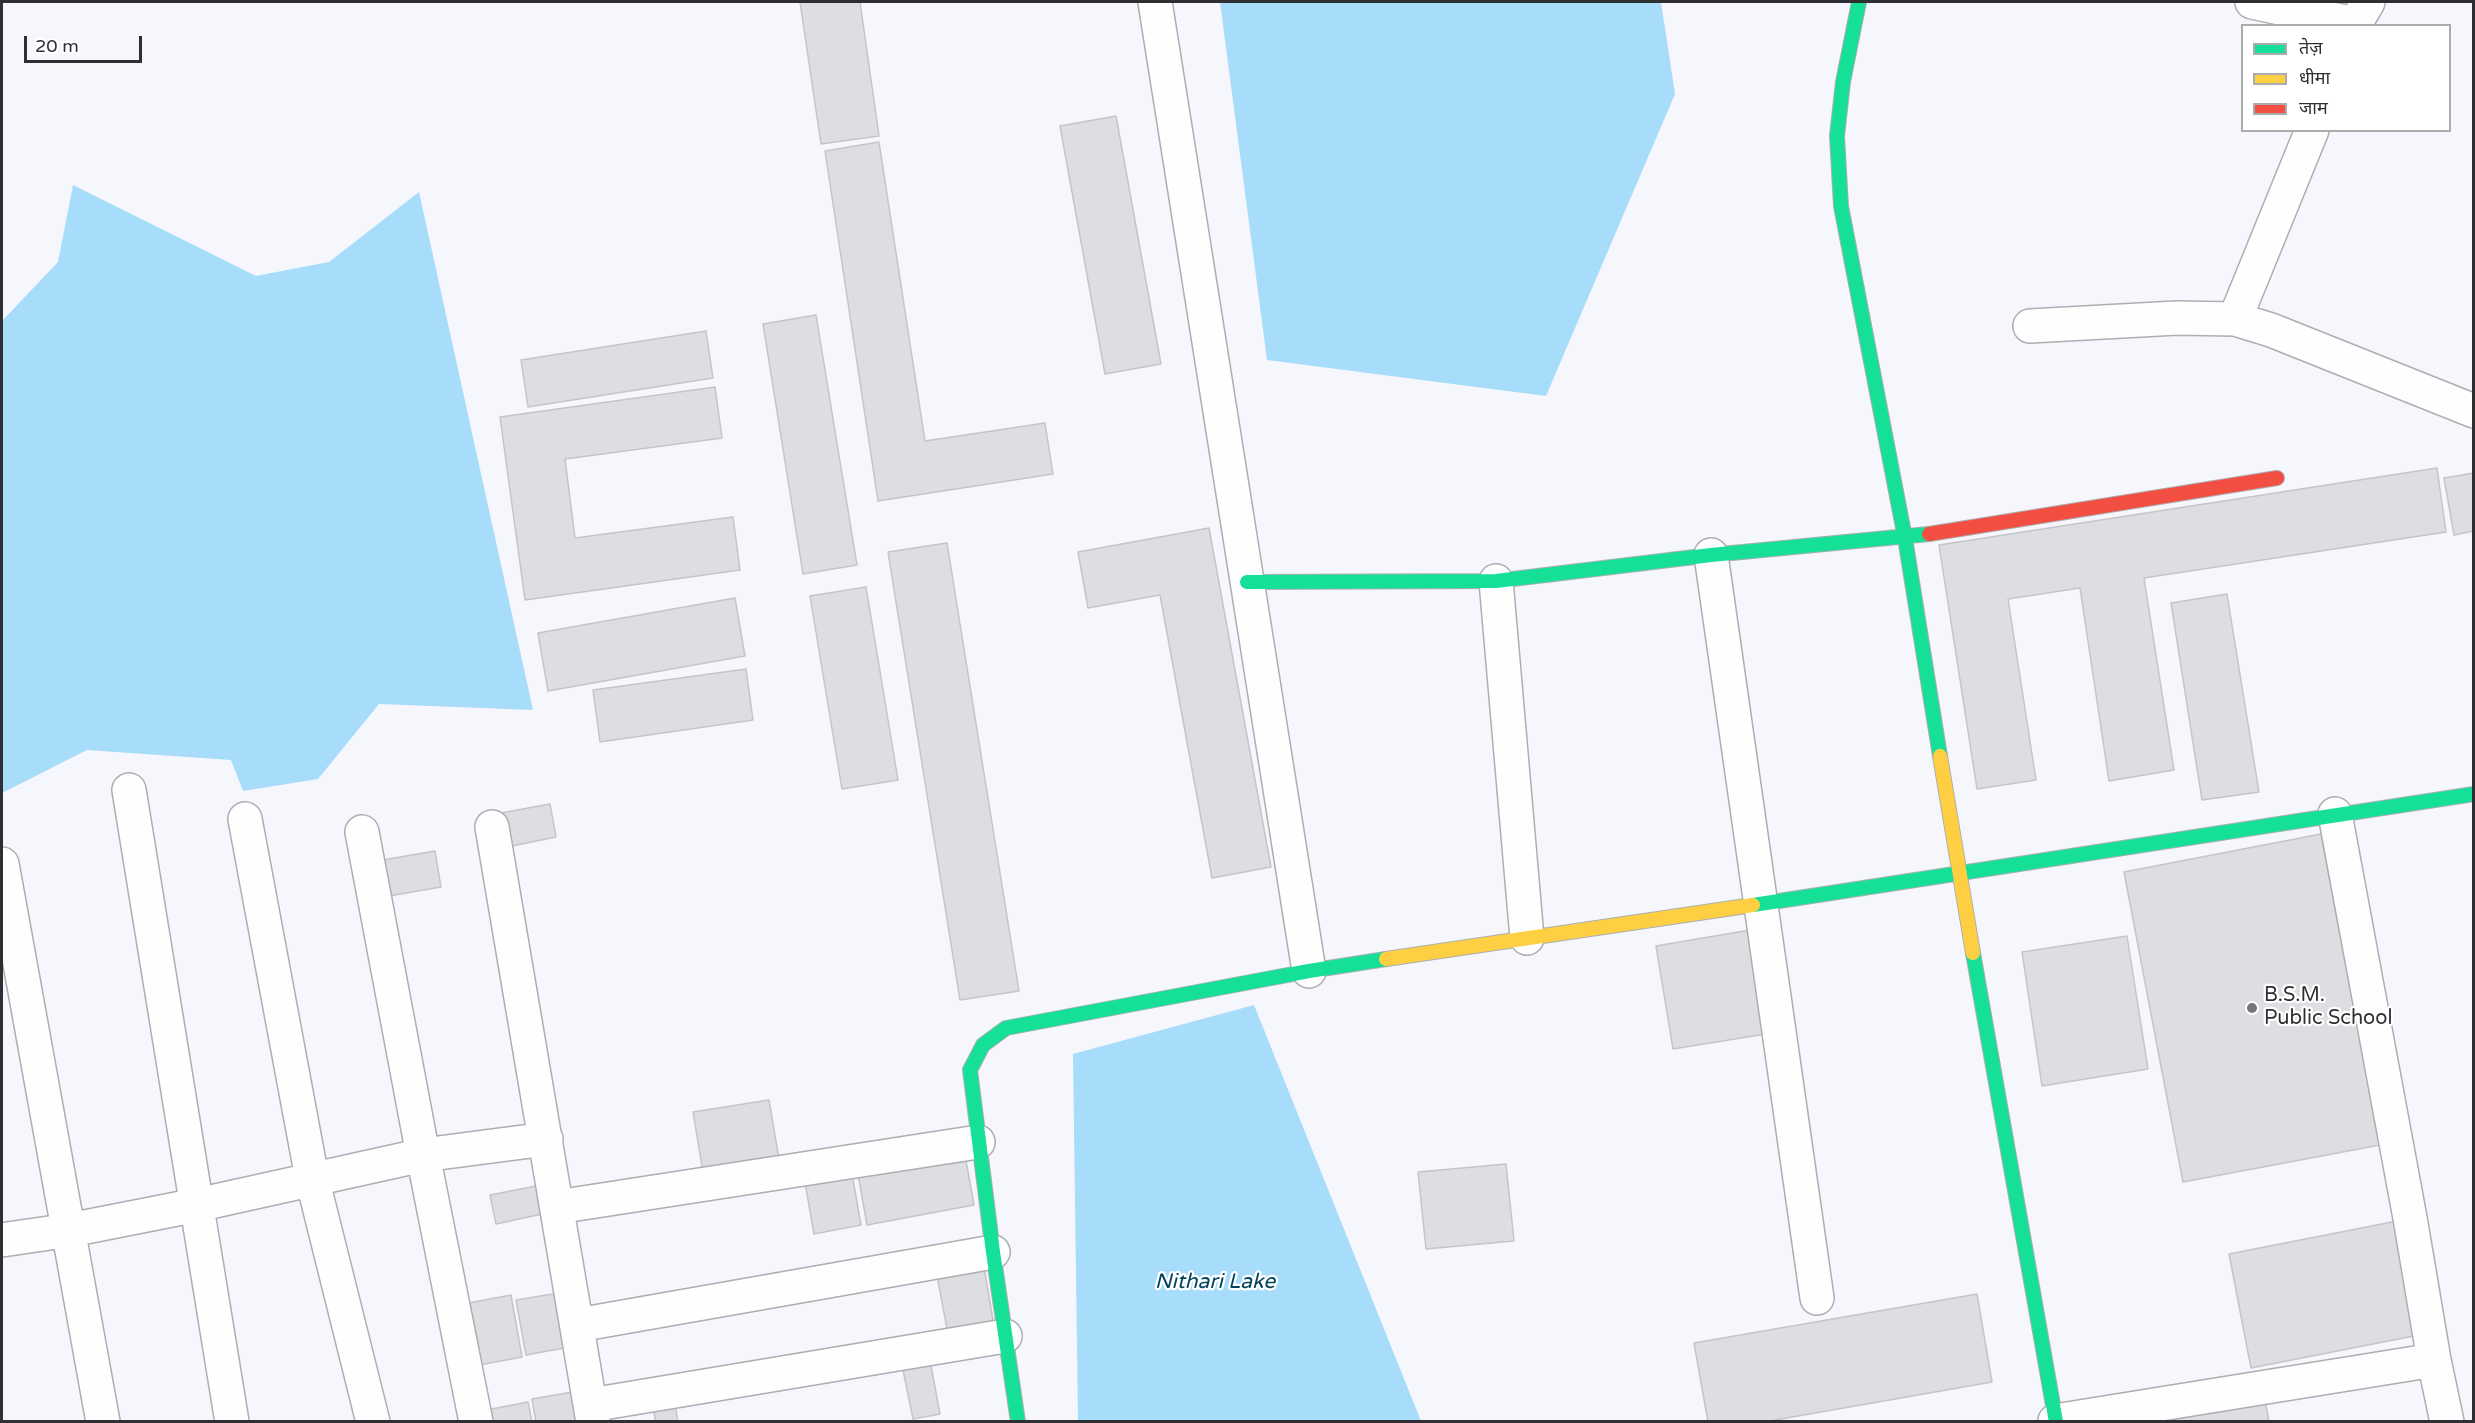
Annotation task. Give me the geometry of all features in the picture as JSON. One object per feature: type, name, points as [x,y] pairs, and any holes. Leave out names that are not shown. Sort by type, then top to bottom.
[{"type":"street","points":[[1155,2],[1309,971]]},
{"type":"street","points":[[1859,2],[1843,82],[1837,136],[1841,206],[1905,538],[1959,873],[2056,1421],[2434,1360]]},
{"type":"street","points":[[2252,2],[2359,17]]},
{"type":"street","points":[[2235,319],[2311,132]]},
{"type":"street","points":[[2030,326],[2177,318],[2235,319],[2271,330],[2474,411]]},
{"type":"street","points":[[1247,582],[1496,581],[1711,555],[1905,538],[2277,478]]},
{"type":"street","points":[[1711,555],[1818,1298]]},
{"type":"street","points":[[1496,581],[1527,938]]},
{"type":"street","points":[[129,790],[232,1422]]},
{"type":"street","points":[[1018,1422],[978,1143],[970,1070],[976,1052],[986,1040],[1006,1028],[1309,971],[2474,794]]},
{"type":"street","points":[[2336,814],[2447,1422]]},
{"type":"street","points":[[245,819],[312,1178],[373,1422]]},
{"type":"street","points":[[492,827],[592,1413],[1005,1336]]},
{"type":"street","points":[[362,832],[423,1155],[477,1422]]},
{"type":"street","points":[[2,864],[103,1422]]},
{"type":"street","points":[[2,1240],[70,1230],[196,1205],[423,1155],[546,1139]]},
{"type":"street","points":[[557,1207],[978,1143]]},
{"type":"street","points":[[578,1325],[993,1252]]},
{"type":"water","points":[[1220,2],[1661,2],[1675,94],[1546,396],[1267,360]]},
{"type":"water","points":[[73,185],[256,276],[329,262],[419,192],[533,710],[379,704],[318,779],[243,791],[231,760],[87,750],[2,793],[2,321],[58,262]]},
{"type":"water","name":"Nithari Lake","points":[[1254,1005],[1421,1421],[1078,1421],[1073,1054]]},
{"type":"building","points":[[800,2],[860,2],[879,136],[821,144]]},
{"type":"building","points":[[1116,116],[1161,364],[1105,374],[1060,126]]},
{"type":"building","points":[[879,142],[925,441],[1045,423],[1053,474],[878,501],[825,151]]},
{"type":"building","points":[[816,315],[857,565],[803,574],[763,324]]},
{"type":"building","points":[[706,331],[713,378],[528,407],[521,360]]},
{"type":"building","points":[[715,387],[722,438],[565,459],[575,538],[733,517],[740,570],[525,600],[500,417]]},
{"type":"building","points":[[2437,468],[2446,532],[2144,578],[2174,770],[2109,781],[2080,588],[2008,599],[2036,780],[1977,789],[1939,545]]},
{"type":"building","points":[[2474,473],[2474,531],[2454,535],[2444,478]]},
{"type":"building","points":[[1209,528],[1271,867],[1212,878],[1160,595],[1088,608],[1078,552]]},
{"type":"building","points":[[947,543],[1019,991],[960,1000],[888,552]]},
{"type":"building","points":[[866,587],[898,780],[842,789],[810,596]]},
{"type":"building","points":[[2227,594],[2259,792],[2202,800],[2171,603]]},
{"type":"building","points":[[735,598],[745,656],[548,691],[538,633]]},
{"type":"building","points":[[746,669],[753,720],[600,742],[593,690]]},
{"type":"building","points":[[550,804],[556,837],[507,847],[501,813]]},
{"type":"building","name":"B.S.M. Public School","points":[[2321,834],[2380,1145],[2183,1182],[2124,872]]},
{"type":"building","points":[[435,851],[441,887],[389,896],[383,860]]},
{"type":"building","points":[[1756,929],[1772,1033],[1673,1049],[1656,946]]},
{"type":"building","points":[[2127,936],[2148,1069],[2042,1086],[2022,952]]},
{"type":"building","points":[[769,1100],[780,1165],[704,1178],[693,1112]]},
{"type":"building","points":[[965,1155],[974,1205],[867,1225],[858,1174]]},
{"type":"building","points":[[1506,1164],[1514,1241],[1426,1249],[1418,1172]]},
{"type":"building","points":[[851,1168],[861,1225],[814,1234],[804,1177]]},
{"type":"building","points":[[541,1185],[547,1213],[496,1224],[490,1195]]},
{"type":"building","points":[[2397,1221],[2419,1335],[2251,1368],[2229,1254]]},
{"type":"building","points":[[983,1261],[994,1326],[948,1334],[936,1270]]},
{"type":"building","points":[[565,1292],[575,1346],[526,1355],[516,1300]]},
{"type":"building","points":[[1977,1294],[1992,1382],[1764,1422],[1708,1422],[1694,1343]]},
{"type":"building","points":[[511,1295],[522,1357],[469,1367],[458,1305]]},
{"type":"building","points":[[929,1355],[940,1414],[913,1419],[901,1360]]},
{"type":"building","points":[[584,1390],[589,1422],[536,1422],[532,1399]]},
{"type":"building","points":[[2265,1399],[2269,1422],[2161,1422],[2160,1418]]},
{"type":"building","points":[[528,1402],[532,1422],[483,1422],[481,1411]]},
{"type":"building","points":[[675,1404],[678,1422],[656,1422],[653,1409]]},
{"type":"traffic: fast","points":[[1859,2],[1843,82],[1837,136],[1841,206],[1905,538],[1940,756]]},
{"type":"traffic: fast","points":[[1247,582],[1496,581],[1711,555],[1929,534]]},
{"type":"traffic: fast","points":[[1753,905],[2474,794]]},
{"type":"traffic: fast","points":[[1973,953],[2056,1422]]},
{"type":"traffic: fast","points":[[1018,1422],[993,1252],[970,1070],[983,1045],[1006,1028],[1309,971],[1386,959]]},
{"type":"traffic: slow","points":[[1940,756],[1973,953]]},
{"type":"traffic: slow","points":[[1386,959],[1753,905]]},
{"type":"traffic: jam","points":[[1929,534],[2277,478]]},
{"type":"place","name":"B.S.M. Public School","points":[[2252,1008]]}]
